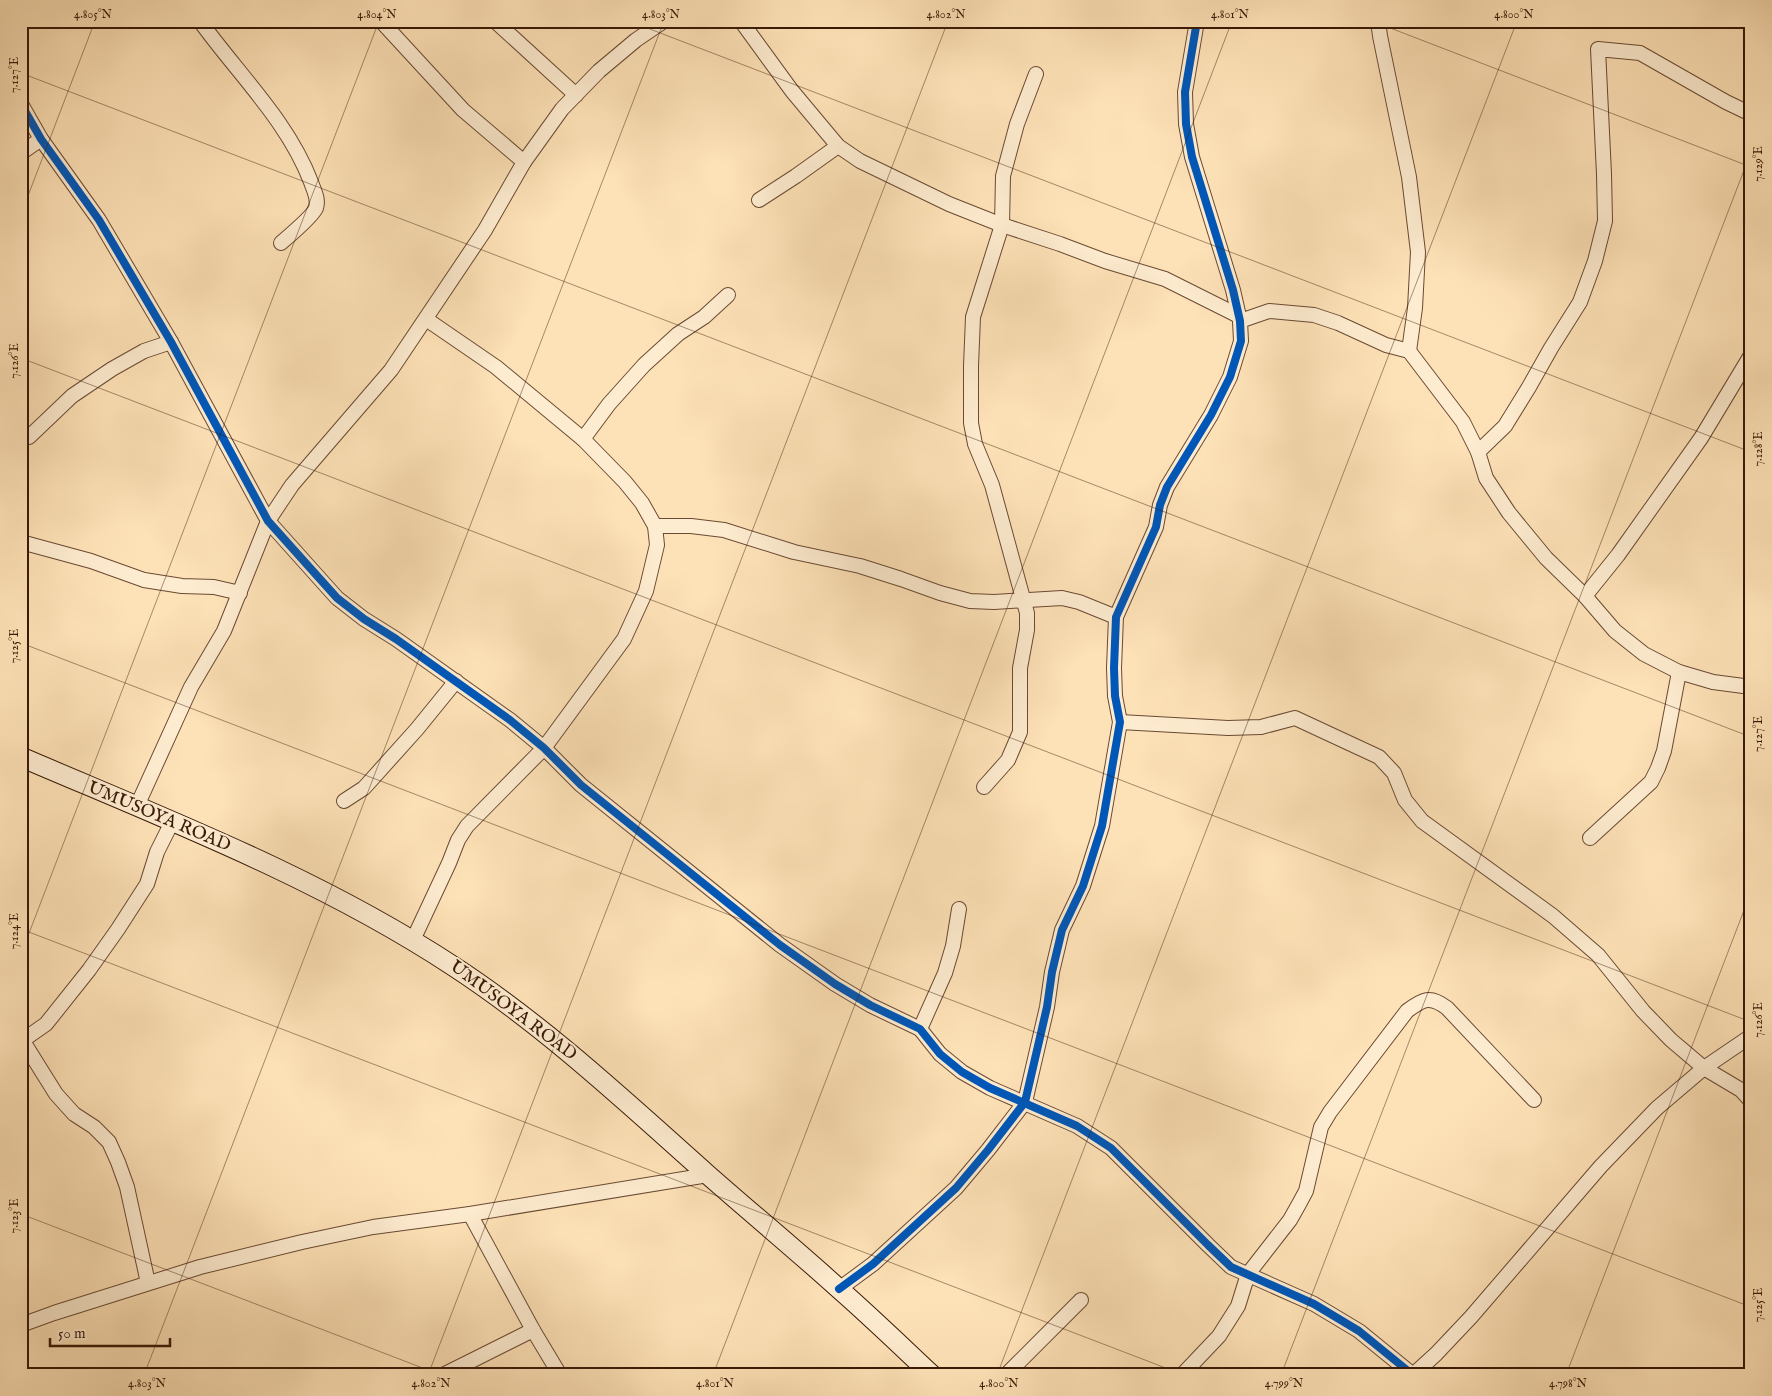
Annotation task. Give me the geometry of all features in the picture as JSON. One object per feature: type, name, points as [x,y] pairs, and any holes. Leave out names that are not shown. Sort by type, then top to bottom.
[{"type":"main road","name":"UMUSOYA ROAD","points":[[21,757],[256,858],[320,889],[413,940],[489,990],[618,1093],[708,1175],[839,1289],[932,1375]]},
{"type":"street","points":[[200,21],[275,116],[294,146],[308,174],[317,199],[315,211],[281,243]]},
{"type":"street","points":[[381,21],[463,110],[524,162]]},
{"type":"street","points":[[496,21],[576,95]]},
{"type":"street","points":[[137,806],[191,687],[224,632],[268,521],[292,485],[391,370],[485,230],[524,162],[562,110],[599,71],[664,21]]},
{"type":"street","points":[[741,21],[792,91],[838,146],[860,162],[896,180],[1002,226],[1165,279],[1239,318],[1269,311],[1314,315],[1338,323],[1386,345],[1409,351],[1463,422],[1478,452],[1486,478],[1509,513],[1546,558],[1586,596],[1616,631],[1644,654],[1679,672],[1713,682],[1751,687]]},
{"type":"street","points":[[839,1289],[873,1264],[956,1188],[1025,1102],[1062,930],[1083,886],[1102,826],[1120,722],[1115,696],[1116,617],[1156,527],[1160,505],[1167,488],[1211,415],[1230,377],[1241,341],[1239,318],[1233,290],[1192,157],[1186,124],[1185,92],[1197,21]]},
{"type":"street","points":[[1378,21],[1409,177],[1418,252],[1415,308],[1409,351]]},
{"type":"street","points":[[1478,452],[1505,426],[1580,302],[1596,261],[1604,221],[1604,174],[1598,49],[1640,53],[1726,102],[1751,114]]},
{"type":"street","points":[[984,787],[1008,760],[1020,732],[1020,668],[1026,630],[1026,614],[992,485],[976,444],[971,423],[973,316],[1002,226],[1003,176],[1017,124],[1036,74]]},
{"type":"street","points":[[21,104],[42,139],[99,220],[171,342],[268,521],[337,598],[364,619],[510,720],[544,748],[581,785],[780,945],[835,984],[870,1005],[920,1029],[940,1054],[962,1072],[990,1088],[1077,1126],[1111,1148],[1208,1246],[1232,1267],[1314,1304],[1359,1331],[1413,1375],[1471,1317],[1601,1166],[1657,1108],[1704,1068],[1751,1036]]},
{"type":"street","points":[[21,152],[42,139]]},
{"type":"street","points":[[759,200],[838,146]]},
{"type":"street","points":[[583,439],[609,404],[644,365],[678,334],[704,317],[728,295]]},
{"type":"street","points":[[413,940],[458,840],[467,826],[544,748],[624,639],[646,590],[657,545],[655,526],[642,503],[625,482],[583,439],[496,367],[426,319]]},
{"type":"street","points":[[29,437],[72,396],[112,369],[144,351],[171,342]]},
{"type":"street","points":[[1586,596],[1618,555],[1701,438],[1751,355]]},
{"type":"street","points":[[655,526],[692,526],[724,530],[794,552],[860,566],[940,594],[970,601],[994,602],[1062,598],[1079,602],[1116,617]]},
{"type":"street","points":[[21,542],[91,561],[144,580],[182,586],[214,587],[240,593]]},
{"type":"street","points":[[1590,838],[1651,782],[1664,751],[1679,672]]},
{"type":"street","points":[[344,801],[364,788],[417,729],[456,681]]},
{"type":"street","points":[[1120,722],[1228,728],[1261,727],[1295,718],[1379,757],[1394,773],[1405,800],[1422,821],[1553,916],[1598,955],[1643,1011],[1671,1040],[1704,1068],[1741,1090],[1751,1101]]},
{"type":"street","points":[[148,1283],[127,1187],[109,1142],[94,1127],[74,1114],[56,1094],[36,1065],[22,1039],[46,1024],[89,970],[118,929],[146,884],[157,852],[172,822]]},
{"type":"street","points":[[920,1029],[951,955],[959,908]]},
{"type":"street","points":[[1182,1375],[1219,1336],[1238,1306],[1248,1274],[1290,1220],[1306,1191],[1321,1128],[1330,1112],[1406,1010],[1422,1000],[1437,1001],[1447,1008],[1534,1100]]},
{"type":"street","points":[[21,1325],[200,1267],[302,1242],[373,1227],[470,1214],[708,1175]]},
{"type":"street","points":[[470,1214],[533,1330],[560,1375]]},
{"type":"street","points":[[1006,1375],[1081,1300]]},
{"type":"street","points":[[443,1375],[533,1330]]},
{"type":"cycle path","points":[[839,1289],[873,1264],[956,1188],[1025,1102],[1047,1007],[1052,972],[1062,930],[1083,886],[1102,826],[1120,722],[1115,696],[1116,617],[1156,527],[1160,505],[1167,487],[1211,415],[1230,377],[1241,341],[1240,321],[1233,290],[1192,157],[1186,124],[1185,92],[1197,21]]},
{"type":"cycle path","points":[[21,104],[41,139],[99,220],[171,342],[268,521],[337,598],[364,619],[396,639],[510,720],[544,748],[581,785],[780,945],[835,984],[870,1005],[920,1029],[940,1054],[962,1072],[990,1088],[1077,1126],[1111,1148],[1231,1267],[1314,1304],[1359,1331],[1413,1375]]}]
